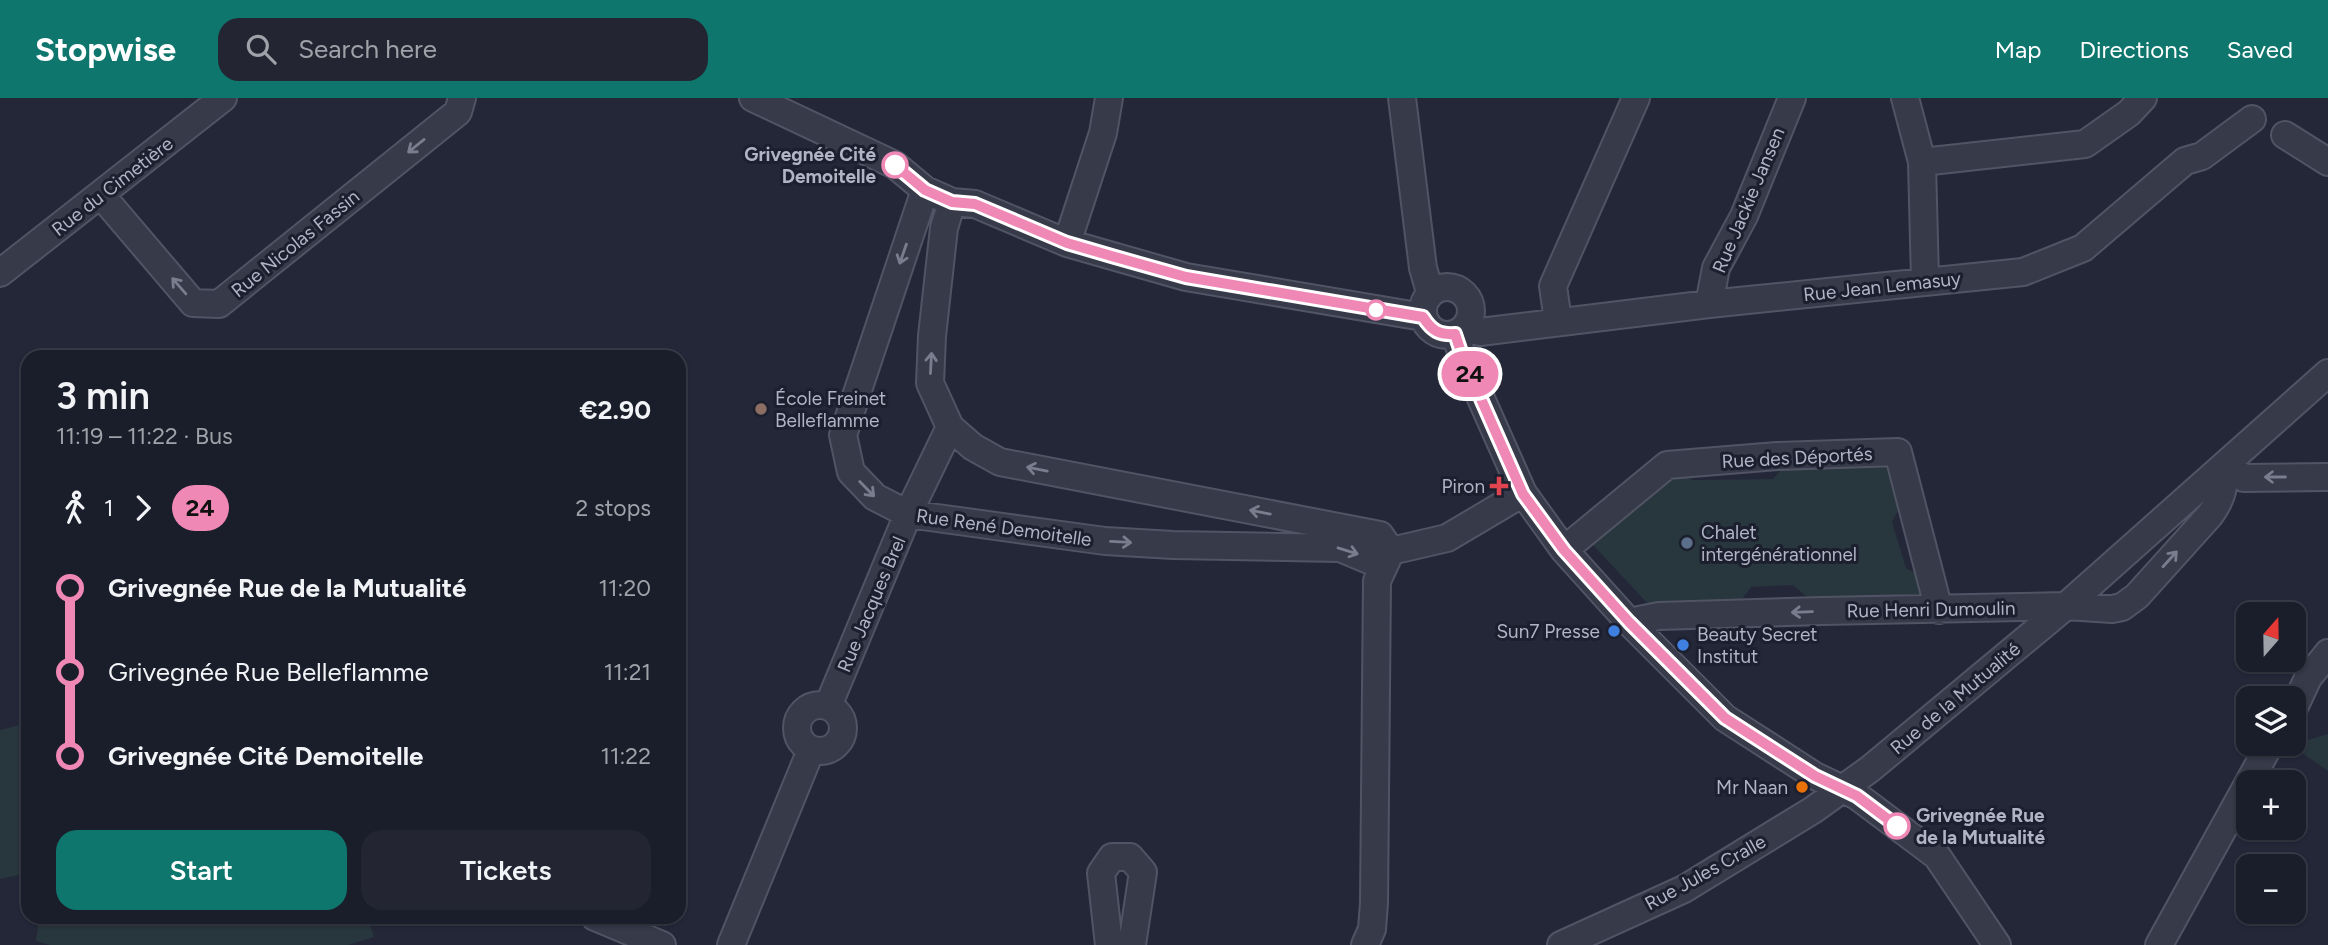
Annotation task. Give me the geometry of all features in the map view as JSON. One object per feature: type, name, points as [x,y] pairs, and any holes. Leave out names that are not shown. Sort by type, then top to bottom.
[{"type":"street","name":"Rue du Cimetière","points":[[0,273],[223,98]]},
{"type":"street","name":"Rue Nicolas Fassin","points":[[101,195],[193,303],[219,304],[458,112],[462,98]]},
{"type":"street","points":[[753,98],[895,165],[925,190],[952,202],[975,204],[1067,243],[1186,277],[1427,305],[1448,286],[1465,293],[1472,311],[1460,331],[1463,358],[1523,494],[1564,550],[1629,622],[1725,718],[1815,776],[1857,796],[1937,856],[1997,945]]},
{"type":"street","points":[[1067,243],[1103,133],[1109,98]]},
{"type":"street","points":[[1402,98],[1430,329],[1442,335],[1460,331]]},
{"type":"street","points":[[1558,321],[1553,286],[1636,98]]},
{"type":"street","name":"Rue Jackie Jansen","points":[[1709,304],[1716,268],[1744,216],[1792,98]]},
{"type":"street","points":[[1905,98],[1922,162],[1925,281]]},
{"type":"street","points":[[1922,162],[2085,144],[2129,113],[2143,98]]},
{"type":"street","name":"Rue Jean Lemasuy","points":[[1460,331],[1480,332],[1709,304],[2023,272],[2083,248],[2185,161],[2202,156],[2252,119]]},
{"type":"street","points":[[2286,135],[2328,162]]},
{"type":"street","name":"Rue René Demoitelle","points":[[925,190],[843,435],[851,472],[875,497],[908,514],[1105,541],[1340,548],[1371,561],[1391,551],[1447,538],[1523,494]]},
{"type":"street","points":[[952,202],[944,228],[932,336],[930,383],[950,427],[973,447],[1000,462],[1380,535],[1391,551],[1377,580],[1374,898],[1372,929],[1365,945]]},
{"type":"street","points":[[916,219],[944,228]]},
{"type":"street","name":"Rue de la Mutualité","points":[[1843,789],[2066,606],[2328,373]]},
{"type":"street","name":"Rue Jacques Brel","points":[[731,945],[811,750],[830,750],[842,738],[842,719],[828,706],[908,514],[950,427]]},
{"type":"street","name":"Rue des Déportés","points":[[1564,550],[1667,465],[1777,456],[1898,453],[1939,610]]},
{"type":"street","points":[[2225,465],[2244,478],[2328,477]]},
{"type":"street","points":[[2066,606],[2112,609],[2122,607],[2137,596],[2221,500],[2225,465]]},
{"type":"street","name":"Rue Henri Dumoulin","points":[[1629,622],[1659,617],[2066,606]]},
{"type":"street","points":[[2304,686],[2328,653]]},
{"type":"street","points":[[2159,945],[2263,756]]},
{"type":"street","name":"Rue Jules Cralle","points":[[1561,945],[1684,889],[1843,789]]},
{"type":"street","points":[[1109,945],[1101,873],[1112,857],[1130,857],[1143,872],[1132,945]]},
{"type":"street","points":[[612,924],[662,945]]},
{"type":"shaded area","points":[[1874,460],[1890,466],[1904,500],[1892,522],[1906,568],[1913,572],[1920,558],[1926,595],[1916,602],[1814,603],[1793,585],[1751,587],[1737,606],[1651,607],[1591,543],[1673,471],[1693,480],[1773,479],[1787,463]]},
{"type":"shaded area","points":[[21,725],[21,874],[0,879],[0,730]]},
{"type":"shaded area","points":[[2328,734],[2328,771],[2306,756],[2306,740]]},
{"type":"shaded area","points":[[38,924],[370,924],[374,937],[348,945],[50,945],[36,941]]},
{"type":"bus line","name":"24","points":[[895,165],[925,190],[938,196],[952,202],[975,204],[1067,243],[1186,277],[1423,317],[1430,329],[1442,335],[1455,334],[1523,494],[1564,550],[1629,622],[1725,718],[1815,776],[1857,796],[1897,826]]},
{"type":"place","name":"Grivegnée Cité Demoitelle","points":[[895,165]]},
{"type":"place","name":"École Freinet Belleflamme","points":[[761,409]]},
{"type":"place","name":"Piron","points":[[1499,486]]},
{"type":"place","name":"Chalet intergénérationnel","points":[[1687,543]]},
{"type":"place","name":"Sun7 Presse","points":[[1614,631]]},
{"type":"place","name":"Beauty Secret Institut","points":[[1683,645]]},
{"type":"place","name":"Mr Naan","points":[[1802,787]]},
{"type":"place","name":"Grivegnée Rue de la Mutualité","points":[[1897,826]]}]
